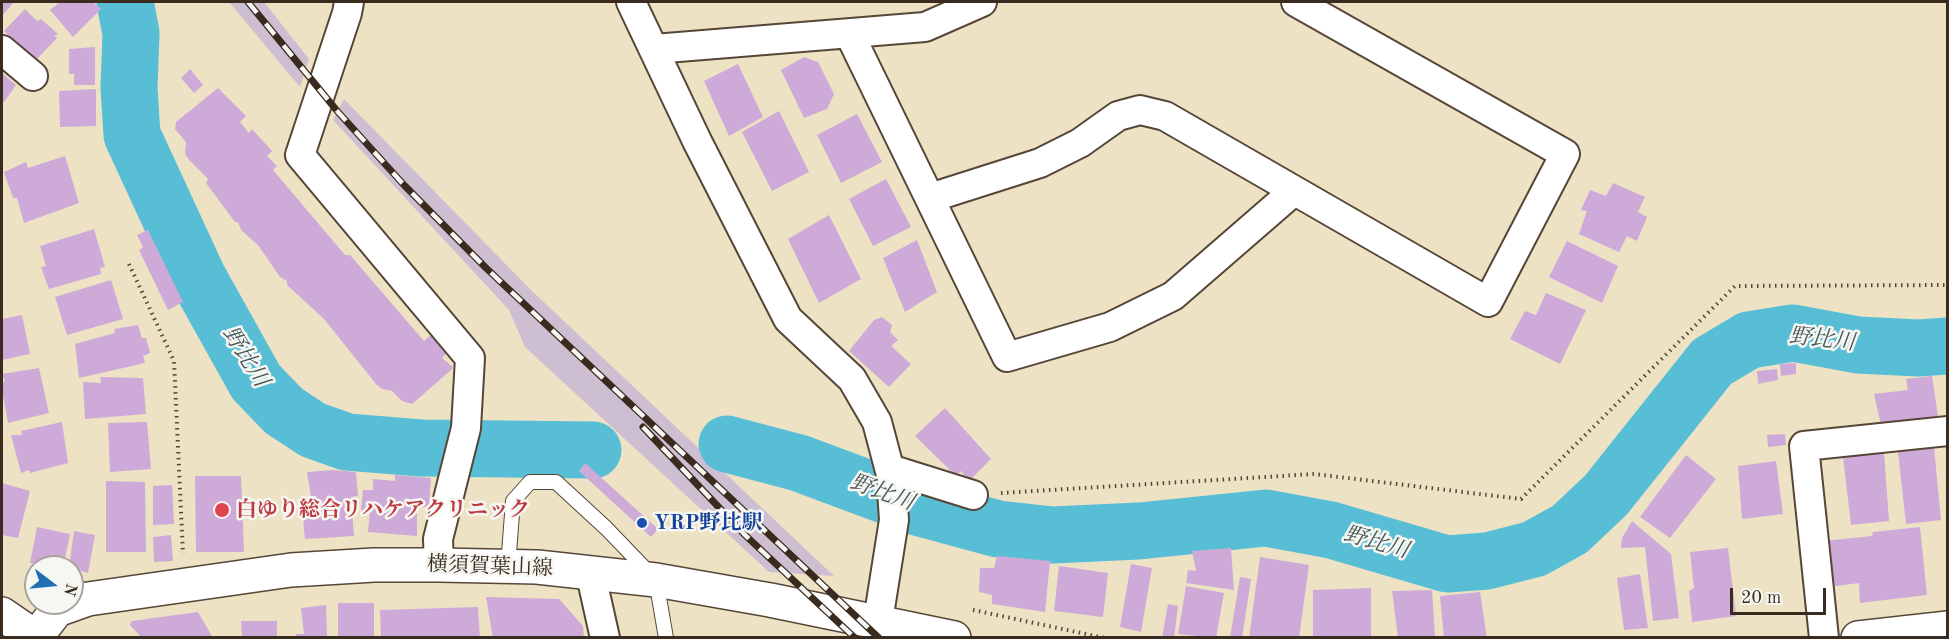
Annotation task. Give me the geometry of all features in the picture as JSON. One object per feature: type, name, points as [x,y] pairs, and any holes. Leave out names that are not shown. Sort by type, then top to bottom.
[{"type":"main road","name":"横須賀葉山線","points":[[36,637],[57,610],[88,599],[291,570],[374,565],[439,565],[590,571],[656,580],[878,621],[954,638]]},
{"type":"main road","points":[[2,614],[36,637]]},
{"type":"main road","points":[[1858,638],[1947,628]]},
{"type":"street","points":[[349,2],[300,155],[470,358],[466,428],[438,539],[439,565]]},
{"type":"street","points":[[631,2],[697,141],[788,319],[852,379],[877,423],[890,472],[894,520],[878,621]]},
{"type":"street","points":[[654,49],[729,41],[850,35],[925,27],[982,2]]},
{"type":"street","points":[[930,198],[1040,163],[1080,143],[1118,116],[1140,110],[1165,116],[1488,302],[1565,154],[1296,2]]},
{"type":"street","points":[[850,35],[1007,357],[1110,327],[1173,296],[1294,191]]},
{"type":"street","points":[[2,50],[33,76]]},
{"type":"street","points":[[1824,638],[1804,446],[1947,431]]},
{"type":"street","points":[[890,472],[973,495]]},
{"type":"street","points":[[590,571],[605,638]]},
{"type":"lane","points":[[508,567],[513,501],[530,482],[556,482],[606,528],[656,580],[666,638]]},
{"type":"path","points":[[129,264],[174,361],[184,584]]},
{"type":"path","points":[[973,495],[1314,474],[1521,499],[1735,286],[1947,285]]},
{"type":"path","points":[[971,610],[1105,638]]},
{"type":"shaded area","points":[[229,2],[264,2],[309,59],[300,87]]},
{"type":"shaded area","points":[[344,99],[531,290],[834,576],[769,572],[525,347],[509,310],[333,120]]},
{"type":"building","points":[[2,2],[13,3],[2,16]]},
{"type":"building","points":[[60,2],[93,2],[101,9],[73,37],[50,10]]},
{"type":"building","points":[[25,9],[37,21],[41,19],[58,34],[54,36],[57,38],[36,60],[4,31]]},
{"type":"building","points":[[95,47],[95,85],[74,85],[74,74],[69,74],[69,49]]},
{"type":"building","points":[[804,57],[818,62],[834,94],[827,109],[804,118],[781,70]]},
{"type":"building","points":[[738,64],[763,117],[729,136],[704,81]]},
{"type":"building","points":[[190,69],[203,85],[194,93],[181,78]]},
{"type":"building","points":[[2,73],[16,85],[4,102],[2,100]]},
{"type":"building","points":[[218,88],[246,116],[240,122],[249,133],[252,129],[272,151],[267,156],[277,166],[273,170],[345,255],[350,255],[424,341],[432,334],[449,350],[442,358],[453,367],[451,370],[412,404],[402,401],[392,391],[382,389],[376,384],[324,319],[287,285],[287,281],[280,277],[258,245],[241,230],[238,222],[235,222],[206,183],[208,179],[185,154],[186,142],[175,129],[176,122]]},
{"type":"building","points":[[96,89],[96,126],[60,127],[59,91]]},
{"type":"building","points":[[779,111],[809,172],[772,191],[742,132]]},
{"type":"building","points":[[857,114],[882,162],[841,183],[817,135]]},
{"type":"building","points":[[65,156],[79,203],[24,223],[17,198],[13,198],[4,172],[26,162],[28,168]]},
{"type":"building","points":[[886,179],[911,227],[873,246],[849,199]]},
{"type":"building","points":[[1613,183],[1645,197],[1638,212],[1647,217],[1637,241],[1627,236],[1619,252],[1579,234],[1587,211],[1581,210],[1590,190],[1606,196]]},
{"type":"building","points":[[829,215],[861,279],[819,303],[788,239]]},
{"type":"building","points":[[94,229],[105,267],[100,268],[101,274],[49,289],[41,267],[46,266],[40,246]]},
{"type":"building","points":[[148,230],[183,302],[168,310],[139,250],[143,247],[137,235]]},
{"type":"building","points":[[917,240],[937,292],[905,312],[883,258]]},
{"type":"building","points":[[1567,241],[1618,266],[1602,303],[1549,277]]},
{"type":"building","points":[[111,280],[123,319],[67,335],[55,297]]},
{"type":"building","points":[[1546,293],[1586,310],[1560,364],[1510,339],[1525,311],[1536,315]]},
{"type":"building","points":[[22,315],[30,354],[2,360],[2,319]]},
{"type":"building","points":[[882,317],[892,325],[890,332],[898,340],[891,346],[911,364],[889,387],[849,351],[874,320]]},
{"type":"building","points":[[138,325],[142,338],[146,338],[150,353],[143,356],[145,363],[79,378],[75,344],[115,333],[114,329]]},
{"type":"building","points":[[1796,363],[1796,374],[1781,376],[1780,364]]},
{"type":"building","points":[[39,368],[49,413],[8,423],[2,390],[2,382],[5,381],[2,374]]},
{"type":"building","points":[[1777,369],[1778,380],[1758,384],[1757,371]]},
{"type":"building","points":[[1932,376],[1938,416],[1881,425],[1874,394],[1908,390],[1906,379]]},
{"type":"building","points":[[100,377],[143,378],[146,414],[85,419],[83,382],[101,383]]},
{"type":"building","points":[[945,408],[991,459],[969,481],[961,471],[956,476],[915,436]]},
{"type":"building","points":[[62,422],[68,463],[30,473],[29,470],[21,473],[11,435],[22,435],[21,431]]},
{"type":"building","points":[[147,422],[151,469],[110,472],[108,423]]},
{"type":"building","points":[[1785,434],[1786,445],[1768,447],[1767,435]]},
{"type":"building","points":[[1934,447],[1941,520],[1906,524],[1898,452]]},
{"type":"building","points":[[1884,452],[1889,521],[1851,525],[1843,457]]},
{"type":"building","points":[[1686,455],[1716,479],[1670,538],[1640,517]]},
{"type":"building","points":[[1776,461],[1783,514],[1742,519],[1738,466]]},
{"type":"building","points":[[585,463],[658,529],[651,537],[579,471]]},
{"type":"building","points":[[333,470],[356,472],[358,496],[351,497],[354,536],[305,539],[303,518],[308,518],[305,499],[311,497],[307,472]]},
{"type":"building","points":[[395,475],[431,478],[429,507],[417,507],[417,536],[368,532],[370,510],[361,510],[363,490],[373,490],[373,479],[395,481]]},
{"type":"building","points":[[195,476],[241,476],[244,552],[196,552]]},
{"type":"building","points":[[106,481],[145,482],[146,552],[106,552]]},
{"type":"building","points":[[2,483],[30,491],[18,538],[2,535]]},
{"type":"building","points":[[172,485],[174,524],[153,525],[153,486]]},
{"type":"building","points":[[1632,521],[1671,554],[1679,618],[1653,621],[1645,547],[1621,548],[1622,538]]},
{"type":"building","points":[[37,527],[70,534],[66,555],[32,555]]},
{"type":"building","points":[[1920,527],[1927,595],[1860,603],[1859,583],[1829,587],[1823,541],[1872,536],[1873,532]]},
{"type":"building","points":[[74,531],[95,535],[88,573],[84,572],[84,555],[71,555]]},
{"type":"building","points":[[171,535],[173,561],[154,562],[153,537]]},
{"type":"building","points":[[1231,548],[1234,590],[1186,583],[1188,570],[1196,571],[1192,551]]},
{"type":"building","points":[[1728,548],[1736,616],[1692,622],[1689,591],[1694,588],[1690,552]]},
{"type":"building","points":[[997,556],[1050,561],[1045,612],[992,604],[992,595],[979,592],[980,568],[994,568]]},
{"type":"building","points":[[1260,557],[1309,565],[1299,638],[1249,638]]},
{"type":"building","points":[[1131,564],[1152,568],[1141,632],[1120,627]]},
{"type":"building","points":[[1059,566],[1108,573],[1103,617],[1054,611]]},
{"type":"building","points":[[1640,574],[1648,628],[1624,630],[1617,578]]},
{"type":"building","points":[[1240,577],[1251,579],[1242,638],[1230,638]]},
{"type":"building","points":[[1186,586],[1224,593],[1216,638],[1178,634]]},
{"type":"building","points":[[1371,588],[1371,638],[1313,638],[1313,590]]},
{"type":"building","points":[[1432,590],[1435,638],[1398,638],[1392,591]]},
{"type":"building","points":[[1480,592],[1487,638],[1444,638],[1440,596]]},
{"type":"building","points":[[486,597],[559,599],[583,626],[584,638],[493,638]]},
{"type":"building","points":[[338,603],[374,603],[374,638],[338,638]]},
{"type":"building","points":[[1168,604],[1178,606],[1174,638],[1162,638]]},
{"type":"building","points":[[326,605],[327,638],[296,638],[296,634],[304,634],[301,608]]},
{"type":"building","points":[[478,607],[480,638],[381,638],[380,610]]},
{"type":"building","points":[[198,612],[213,638],[142,638],[130,625],[132,621]]},
{"type":"building","points":[[241,621],[277,621],[277,638],[242,638]]},
{"type":"waterway","name":"野比川","points":[[125,2],[131,33],[129,88],[132,135],[198,278],[256,382],[284,411],[313,430],[347,442],[421,448],[593,450]]},
{"type":"waterway","name":"野比川","points":[[727,444],[799,463],[917,507],[998,529],[1053,535],[1139,531],[1266,518],[1331,530],[1447,564],[1487,561],[1534,549],[1570,529],[1606,495],[1712,362],[1749,340],[1793,333],[1858,345],[1918,348],[1948,346]]},
{"type":"railway","points":[[248,2],[338,112],[404,185],[486,268],[879,638]]},
{"type":"railway","points":[[643,427],[745,535],[855,638]]},
{"type":"place","name":"白ゆり総合リハケアクリニック","points":[[222,510]]},
{"type":"place","name":"YRP野比駅","points":[[642,523]]}]
